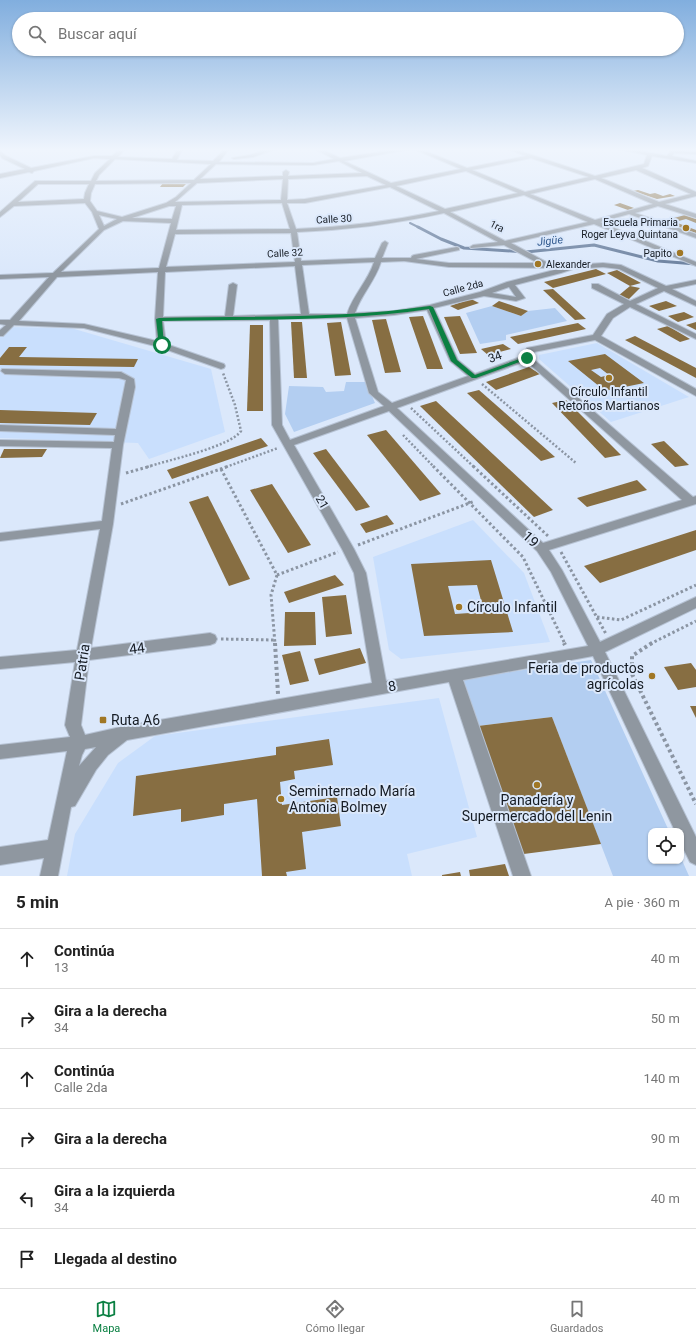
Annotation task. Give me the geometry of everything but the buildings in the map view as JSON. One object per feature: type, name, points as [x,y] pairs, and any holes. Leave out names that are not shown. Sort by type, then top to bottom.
[{"type":"street","points":[[0,215],[28,190]]},
{"type":"street","points":[[89,190],[88,201],[95,212],[102,229]]},
{"type":"street","points":[[0,334],[14,322],[55,274],[102,229],[122,219],[168,204],[185,190]]},
{"type":"street","points":[[284,190],[284,202],[294,231],[305,317]]},
{"type":"street","points":[[168,204],[179,205],[305,201],[364,190]]},
{"type":"street","name":"1ra","points":[[402,190],[508,243],[558,272]]},
{"type":"street","points":[[512,190],[694,263]]},
{"type":"street","name":"Calle 30","points":[[172,232],[294,231],[363,227],[401,221],[541,190]]},
{"type":"street","points":[[625,190],[658,204],[696,216]]},
{"type":"street","points":[[687,190],[696,194]]},
{"type":"street","points":[[473,247],[508,243],[596,223],[696,194]]},
{"type":"street","points":[[12,204],[88,201]]},
{"type":"street","points":[[162,345],[159,319],[162,270],[179,205]]},
{"type":"street","points":[[95,212],[122,219],[174,222]]},
{"type":"street","points":[[630,213],[696,236]]},
{"type":"street","points":[[350,316],[354,304],[374,274],[385,243]]},
{"type":"street","points":[[404,259],[457,249]]},
{"type":"street","name":"Calle 32","points":[[0,277],[297,262],[404,259],[449,265],[548,265],[572,267]]},
{"type":"street","name":"Calle 2da","points":[[229,317],[350,316],[394,313],[430,307],[483,294],[510,284],[572,267],[603,265],[621,268],[696,304]]},
{"type":"street","points":[[696,282],[665,288],[632,303],[610,316],[596,337],[696,393]]},
{"type":"street","points":[[483,294],[516,299],[522,298],[510,284]]},
{"type":"street","points":[[159,319],[229,317],[233,285]]},
{"type":"street","points":[[595,286],[632,303],[696,337]]},
{"type":"street","points":[[430,307],[454,361],[474,377]]},
{"type":"street","name":"19","points":[[350,316],[374,393],[391,407],[541,548],[556,570],[597,650],[696,856]]},
{"type":"street","name":"21","points":[[274,317],[277,425],[348,549],[360,573],[380,688]]},
{"type":"street","points":[[0,322],[84,326],[162,345],[221,366]]},
{"type":"street","name":"34","points":[[288,444],[527,358],[530,350],[596,337]]},
{"type":"street","points":[[527,358],[693,500]]},
{"type":"street","name":"Patria","points":[[5,371],[121,375],[130,379],[130,386],[120,432],[107,524],[83,655],[73,725],[80,742]]},
{"type":"street","points":[[0,428],[120,432]]},
{"type":"street","points":[[0,443],[118,445]]},
{"type":"street","points":[[541,548],[693,500]]},
{"type":"street","points":[[0,537],[107,524]]},
{"type":"street","name":"8","points":[[0,752],[80,742],[597,650],[696,602]]},
{"type":"street","name":"44","points":[[0,663],[83,655],[210,639]]},
{"type":"street","points":[[454,675],[522,876]]},
{"type":"street","points":[[64,811],[84,770],[104,748],[125,733]]},
{"type":"street","points":[[49,876],[64,811],[74,753],[80,742]]},
{"type":"street","points":[[0,856],[55,848]]},
{"type":"path","points":[[114,477],[217,446],[237,437],[241,431],[235,405],[221,366]]},
{"type":"path","points":[[474,377],[576,463]]},
{"type":"path","points":[[402,434],[523,557],[569,655]]},
{"type":"path","points":[[108,509],[288,444]]},
{"type":"path","points":[[221,469],[277,575],[271,595],[279,707]]},
{"type":"path","points":[[277,575],[486,497]]},
{"type":"path","points":[[597,617],[621,620],[696,585]]},
{"type":"path","points":[[696,621],[653,642],[632,656],[632,674],[696,804]]},
{"type":"path","points":[[210,639],[275,640]]},
{"type":"shaded area","name":"Escuela Primaria Roger Leyva Quintana","points":[[684,214],[696,218],[696,234],[658,221]]},
{"type":"shaded area","points":[[492,306],[521,316],[528,311],[555,308],[567,321],[506,335],[506,340],[480,344],[466,313]]},
{"type":"shaded area","points":[[4,327],[71,328],[211,369],[225,432],[149,459],[138,443],[0,438],[0,331]]},
{"type":"shaded area","name":"Círculo Infantil Retoños Martianos","points":[[597,343],[689,397],[611,422],[539,359],[539,355]]},
{"type":"shaded area","points":[[346,382],[366,382],[375,403],[294,432],[285,414],[289,386],[323,387],[326,392],[344,391]]},
{"type":"shaded area","name":"Círculo Infantil","points":[[473,520],[524,573],[550,642],[401,659],[389,650],[373,557]]},
{"type":"shaded area","points":[[591,660],[668,828],[648,828],[648,864],[684,864],[689,876],[613,876],[552,717],[478,726],[462,679]]},
{"type":"shaded area","name":"Seminternado María Antonia Bolmey","points":[[439,698],[477,837],[407,854],[412,876],[67,876],[75,834],[118,763],[155,736]]},
{"type":"waterway","name":"Jigüe","points":[[410,223],[418,227]]},
{"type":"waterway","name":"Jigüe","points":[[418,227],[441,239],[464,248],[526,252],[594,245],[658,261],[696,264]]},
{"type":"place","name":"Escuela Primaria Roger Leyva Quintana","points":[[686,228]]},
{"type":"place","name":"Papito","points":[[680,253]]},
{"type":"place","name":"Alexander","points":[[538,264]]},
{"type":"place","name":"Círculo Infantil Retoños Martianos","points":[[609,378]]},
{"type":"place","name":"Círculo Infantil","points":[[459,607]]},
{"type":"place","name":"Feria de productos agrícolas","points":[[652,676]]},
{"type":"place","name":"Ruta A6","points":[[103,720]]},
{"type":"place","name":"Panadería y Supermercado del Lenin","points":[[537,785]]},
{"type":"place","name":"Seminternado María Antonia Bolmey","points":[[281,799]]},
{"type":"route","points":[[162,345],[159,319],[350,316],[394,313],[430,307],[438,322],[454,361],[474,377],[527,358]]}]
